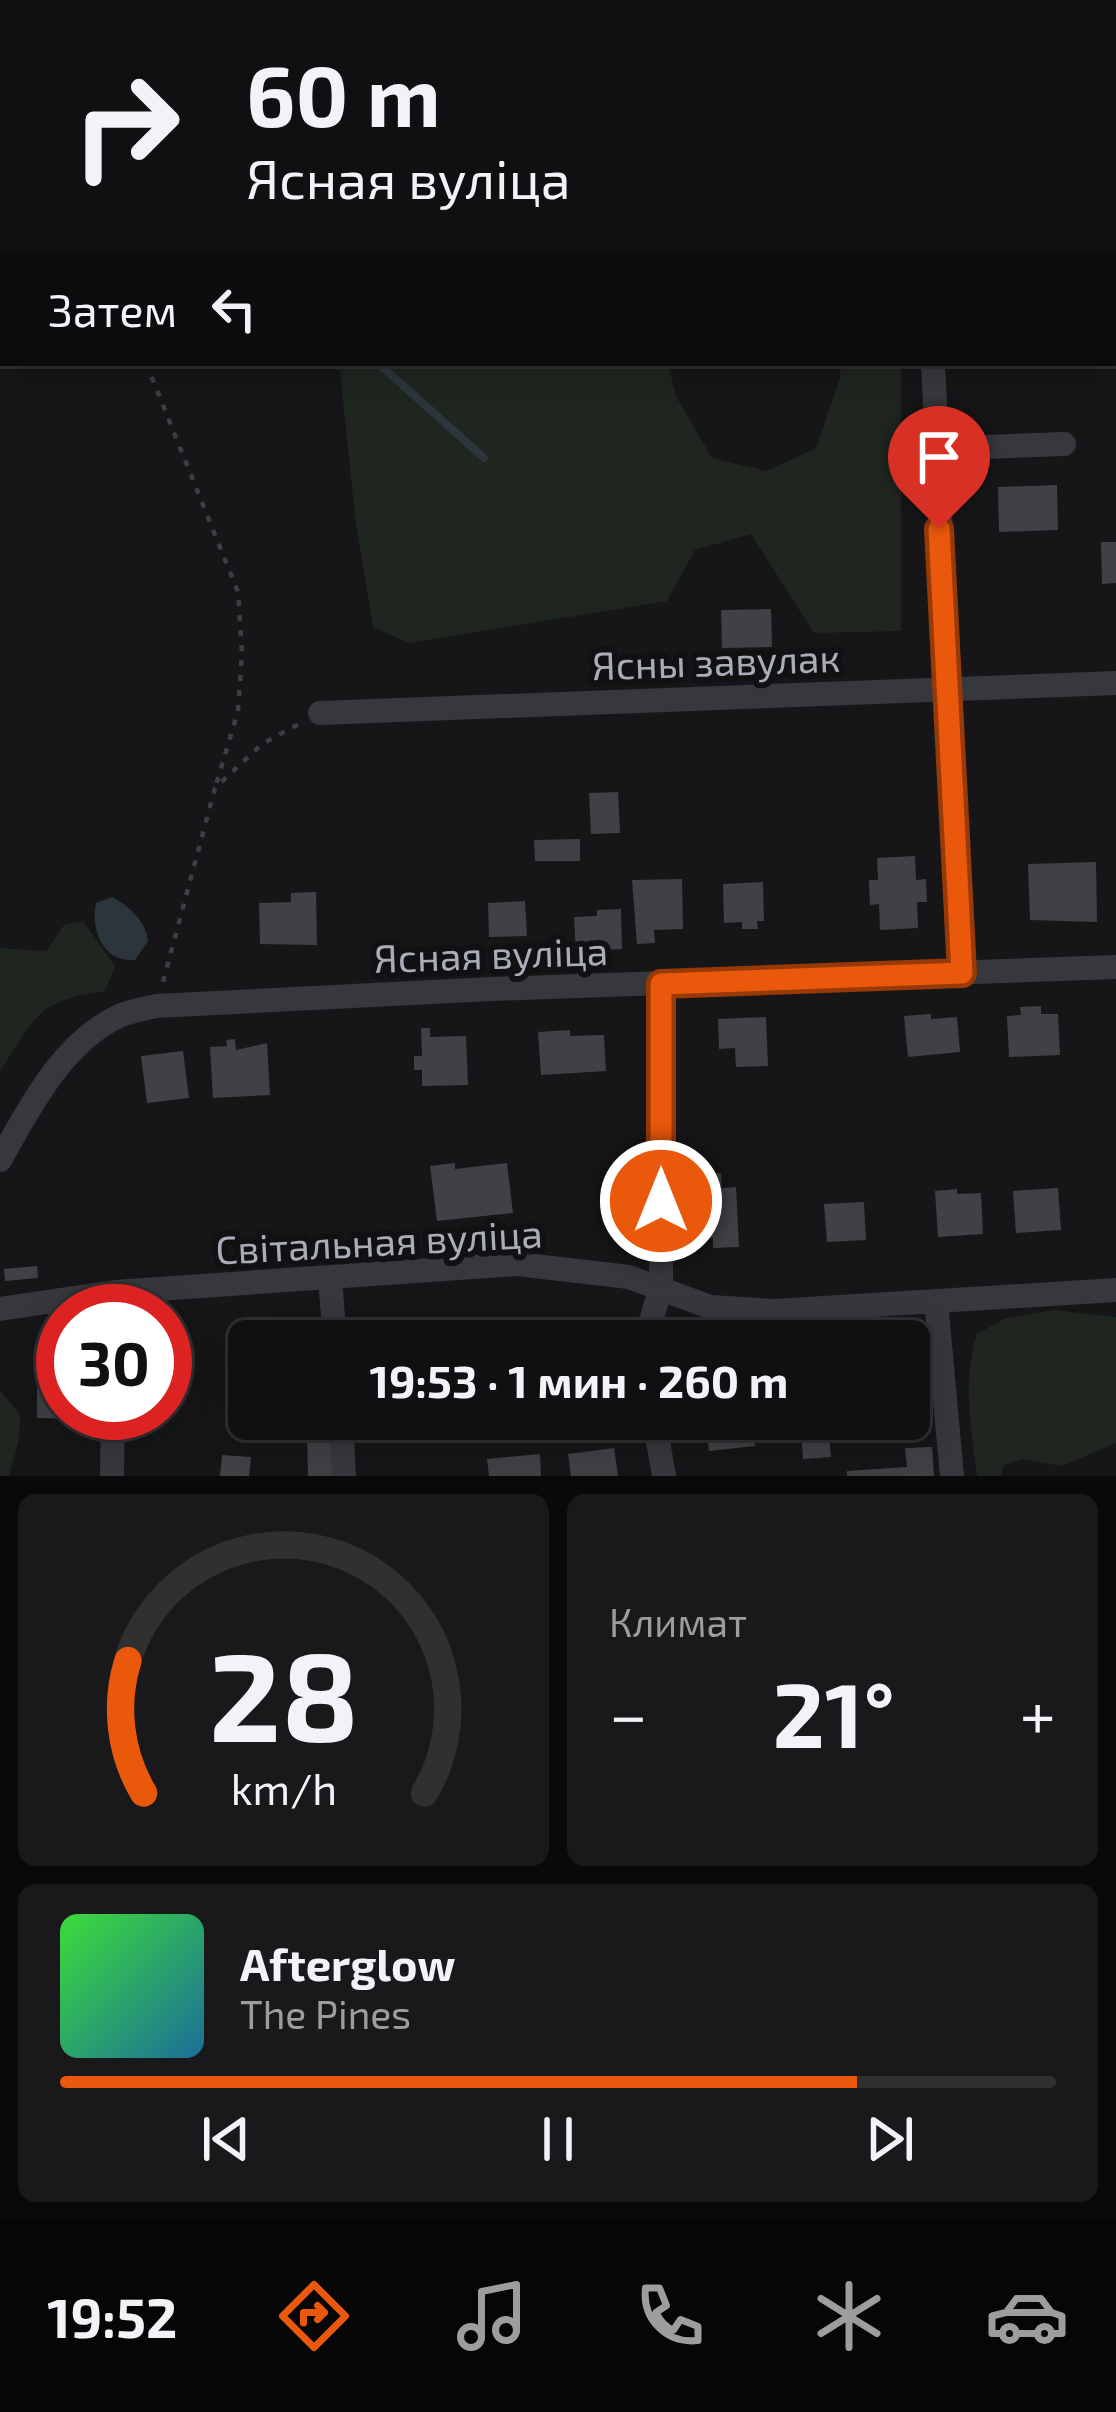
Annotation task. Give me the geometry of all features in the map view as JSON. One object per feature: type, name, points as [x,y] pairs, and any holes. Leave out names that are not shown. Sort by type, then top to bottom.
[{"type":"street","points":[[933,366],[962,973]]},
{"type":"street","points":[[935,449],[1064,444]]},
{"type":"street","name":"Ясны завулак","points":[[320,713],[1116,683]]},
{"type":"street","name":"Ясная вуліца","points":[[0,1160],[34,1097],[80,1043],[120,1016],[156,1006],[1116,967]]},
{"type":"street","points":[[652,1320],[662,1288],[661,984]]},
{"type":"street","name":"Світальная вуліца","points":[[192,1294],[517,1264],[629,1277],[710,1307],[775,1311],[1116,1290]]},
{"type":"street","points":[[329,1279],[332,1320]]},
{"type":"street","points":[[936,1301],[952,1476]]},
{"type":"street","name":"Світальная вуліца","points":[[0,1309],[36,1307]]},
{"type":"street","points":[[112,1476],[113,1440]]},
{"type":"street","points":[[342,1440],[344,1476]]},
{"type":"street","points":[[658,1440],[664,1476]]},
{"type":"path","points":[[147,366],[238,592],[242,652],[238,711],[156,1006]]},
{"type":"path","points":[[215,788],[262,744],[320,713]]},
{"type":"shaded area","points":[[319,366],[669,366],[676,396],[712,458],[767,471],[816,448],[841,375],[838,366],[901,366],[901,631],[814,633],[751,534],[695,550],[667,601],[409,643],[373,627],[355,517],[340,370]]},
{"type":"shaded area","points":[[112,897],[136,915],[147,934],[148,941],[135,960],[115,956],[97,933],[96,903]]},
{"type":"shaded area","points":[[83,921],[115,966],[105,991],[50,1006],[31,1024],[0,1071],[0,948],[46,951],[64,925]]},
{"type":"shaded area","points":[[1053,1310],[1116,1317],[1116,1443],[1061,1466],[1021,1459],[1003,1466],[1001,1476],[977,1476],[969,1387],[977,1334],[1004,1319]]},
{"type":"shaded area","points":[[0,1390],[20,1415],[9,1476],[0,1476]]},
{"type":"building","points":[[1057,485],[1058,530],[999,532],[998,487]]},
{"type":"building","points":[[1101,542],[1116,542],[1116,583],[1102,584]]},
{"type":"building","points":[[771,609],[772,647],[722,648],[721,610]]},
{"type":"building","points":[[618,792],[620,833],[591,834],[589,793]]},
{"type":"building","points":[[580,839],[580,861],[535,861],[534,840]]},
{"type":"building","points":[[915,856],[916,880],[926,879],[927,902],[917,902],[918,928],[880,930],[879,904],[870,905],[869,880],[878,880],[877,858]]},
{"type":"building","points":[[1096,862],[1097,922],[1030,920],[1028,864]]},
{"type":"building","points":[[682,879],[683,929],[654,930],[655,943],[637,944],[632,880]]},
{"type":"building","points":[[763,882],[764,921],[757,921],[758,929],[742,929],[742,922],[724,923],[723,884]]},
{"type":"building","points":[[316,892],[317,945],[260,944],[259,903],[291,902],[291,893]]},
{"type":"building","points":[[525,901],[527,936],[489,937],[488,903]]},
{"type":"building","points":[[621,909],[622,949],[576,951],[574,917]]},
{"type":"building","points":[[1041,1006],[1041,1014],[1058,1014],[1060,1055],[1009,1057],[1007,1016],[1021,1015],[1020,1007]]},
{"type":"building","points":[[931,1014],[931,1019],[957,1017],[960,1052],[908,1057],[904,1016]]},
{"type":"building","points":[[766,1017],[768,1066],[736,1067],[735,1048],[719,1049],[718,1019]]},
{"type":"building","points":[[421,1028],[430,1028],[430,1037],[466,1036],[468,1085],[422,1086],[422,1070],[414,1070],[414,1056],[422,1056]]},
{"type":"building","points":[[570,1030],[570,1036],[604,1035],[606,1071],[541,1075],[538,1032]]},
{"type":"building","points":[[235,1039],[236,1050],[267,1043],[270,1095],[213,1098],[210,1047],[227,1046],[226,1040]]},
{"type":"building","points":[[183,1051],[189,1098],[147,1103],[141,1056]]},
{"type":"building","points":[[455,1163],[455,1169],[507,1163],[513,1213],[437,1221],[430,1166]]},
{"type":"building","points":[[721,1173],[722,1188],[736,1187],[739,1247],[713,1248],[713,1238],[700,1239],[697,1174]]},
{"type":"building","points":[[1058,1188],[1061,1230],[1016,1233],[1013,1191]]},
{"type":"building","points":[[957,1189],[957,1194],[981,1193],[983,1234],[938,1237],[935,1191]]},
{"type":"building","points":[[864,1202],[866,1240],[827,1242],[824,1204]]},
{"type":"building","points":[[37,1266],[38,1278],[5,1281],[4,1269]]},
{"type":"building","points":[[307,1440],[334,1440],[334,1476],[308,1476]]},
{"type":"building","points":[[708,1440],[754,1440],[755,1446],[709,1451]]},
{"type":"building","points":[[802,1440],[830,1440],[831,1457],[803,1459]]},
{"type":"building","points":[[932,1447],[934,1476],[847,1476],[847,1471],[907,1467],[905,1448]]},
{"type":"building","points":[[614,1448],[618,1476],[571,1476],[568,1454]]},
{"type":"building","points":[[540,1454],[541,1476],[489,1476],[487,1459]]},
{"type":"building","points":[[222,1455],[251,1457],[249,1476],[220,1476]]},
{"type":"waterway","points":[[381,366],[484,458]]},
{"type":"route","points":[[661,1201],[661,984],[962,973],[939,529]]}]
